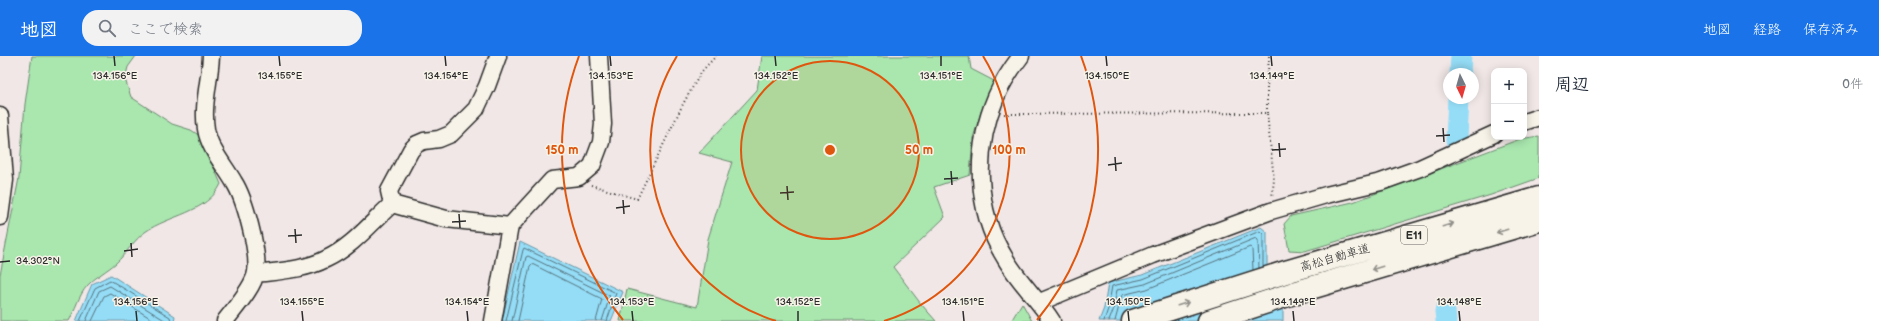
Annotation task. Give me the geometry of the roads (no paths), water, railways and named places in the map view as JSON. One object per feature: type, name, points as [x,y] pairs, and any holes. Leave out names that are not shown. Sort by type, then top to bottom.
[{"type":"highway","name":"高松自動車道","points":[[1133,321],[1289,271],[1503,209],[1539,197]]},
{"type":"highway","name":"高松自動車道","points":[[1209,321],[1297,292],[1539,220]]},
{"type":"street","points":[[211,56],[205,114],[206,129],[210,142],[236,184],[243,202],[254,246],[256,274],[248,290],[226,321]]},
{"type":"street","points":[[392,204],[389,192],[411,150],[417,144],[424,141],[439,139],[451,134],[476,109],[498,56]]},
{"type":"street","points":[[493,321],[510,226],[552,180],[579,177],[592,166],[601,142],[603,124],[599,56]]},
{"type":"street","points":[[1021,56],[1002,85],[991,111],[984,133],[981,152],[981,179],[987,215],[994,236],[1005,258],[1040,302],[1052,321]]},
{"type":"street","points":[[0,116],[5,180],[0,217]]},
{"type":"street","points":[[1527,121],[1539,117]]},
{"type":"street","points":[[1040,302],[1154,255],[1271,210],[1381,182],[1420,168],[1491,135]]},
{"type":"street","points":[[256,274],[296,268],[325,260],[345,248],[392,204]]},
{"type":"street","points":[[392,204],[446,219],[510,226]]},
{"type":"water","points":[[1261,227],[1267,232],[1267,265],[1283,303],[1283,321],[1099,321],[1104,308],[1108,283],[1142,275]]},
{"type":"water","points":[[520,242],[623,292],[611,321],[502,321]]},
{"type":"water","points":[[111,275],[175,316],[174,321],[76,321],[92,284]]},
{"type":"waterway","points":[[1460,68],[1461,56]]},
{"type":"waterway","points":[[1456,140],[1458,104]]},
{"type":"waterway","points":[[1445,311],[1446,321]]}]
